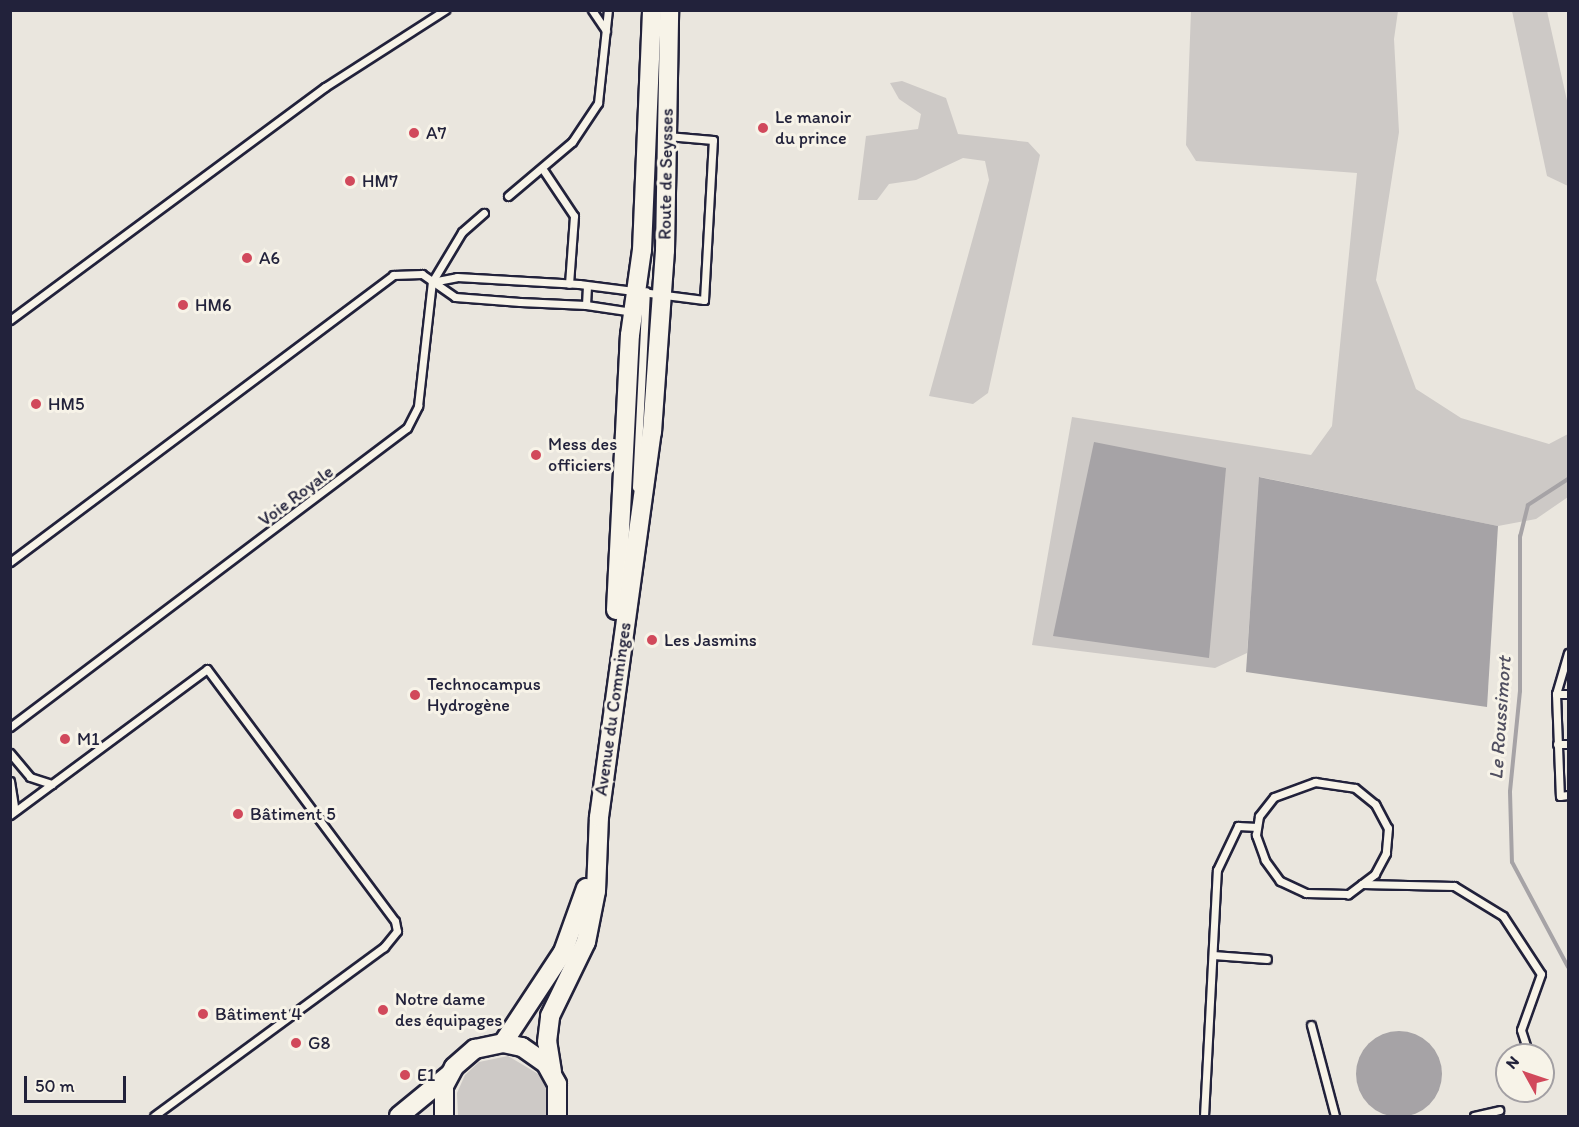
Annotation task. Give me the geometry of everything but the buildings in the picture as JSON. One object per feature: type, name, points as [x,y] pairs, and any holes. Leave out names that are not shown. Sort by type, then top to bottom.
[{"type":"main road","name":"Route de Seysses","points":[[644,337],[645,300],[642,250],[652,10]]},
{"type":"main road","name":"Route de Seysses","points":[[644,337],[645,300],[667,136],[669,10]]},
{"type":"main road","name":"Avenue du Comminges","points":[[502,1043],[563,952],[586,891],[588,810],[616,613],[644,337]]},
{"type":"main road","name":"Avenue du Comminges","points":[[557,1116],[560,1097],[552,1072],[547,1042],[550,1016],[586,942],[597,891],[598,817],[652,432],[644,337]]},
{"type":"main road","points":[[399,1116],[449,1075],[467,1054],[502,1043],[531,1051],[552,1072]]},
{"type":"main road","points":[[444,1116],[449,1075]]},
{"type":"lane","points":[[10,320],[325,87],[445,10]]},
{"type":"lane","points":[[592,10],[606,31]]},
{"type":"lane","points":[[508,196],[544,171],[572,142],[597,103],[608,10]]},
{"type":"lane","points":[[10,562],[393,275],[422,274],[455,297],[585,305],[645,300],[704,300],[713,140],[667,136]]},
{"type":"lane","points":[[544,171],[574,216],[569,284]]},
{"type":"lane","name":"Voie Royale","points":[[10,727],[400,436],[418,406],[432,282],[462,232],[484,213]]},
{"type":"lane","points":[[432,282],[457,277],[521,284],[569,284],[645,300]]},
{"type":"lane","points":[[585,305],[587,286]]},
{"type":"lane","points":[[1569,653],[1556,694],[1560,796],[1569,795]]},
{"type":"lane","points":[[13,813],[207,669],[395,921],[397,931],[384,948],[154,1116]]},
{"type":"lane","points":[[1556,694],[1569,694]]},
{"type":"lane","points":[[1557,744],[1569,744]]},
{"type":"lane","points":[[10,753],[30,777],[52,784]]},
{"type":"lane","points":[[10,781],[13,813]]},
{"type":"lane","points":[[1315,782],[1355,788],[1375,804],[1388,828],[1386,853],[1375,874],[1362,884],[1348,894],[1306,893],[1280,881],[1265,860],[1257,827],[1274,797],[1293,785],[1315,782]]},
{"type":"lane","points":[[1204,1116],[1217,870],[1225,846],[1238,826],[1257,827]]},
{"type":"lane","points":[[1362,884],[1454,886],[1503,916],[1541,974],[1521,1030],[1525,1043]]},
{"type":"lane","points":[[1213,955],[1267,959]]},
{"type":"lane","points":[[1311,1025],[1335,1116]]},
{"type":"lane","points":[[1474,1116],[1500,1110]]},
{"type":"shaded area","points":[[1191,11],[1398,11],[1394,39],[1399,132],[1376,280],[1416,389],[1461,418],[1549,444],[1568,434],[1568,497],[1536,519],[1498,526],[1260,477],[1247,653],[1215,668],[1032,645],[1072,417],[1311,455],[1332,426],[1357,173],[1196,161],[1186,145]]},
{"type":"shaded area","points":[[1512,11],[1547,11],[1568,105],[1568,186],[1547,176]]},
{"type":"shaded area","points":[[902,81],[946,98],[958,134],[1028,142],[1040,155],[988,393],[973,404],[929,396],[989,180],[985,161],[963,158],[916,180],[889,184],[877,200],[858,200],[866,136],[918,129],[921,114],[899,99],[890,83]]},
{"type":"shaded area","points":[[1094,442],[1226,468],[1209,658],[1053,636]]},
{"type":"shaded area","points":[[1259,477],[1498,526],[1487,707],[1246,672]]},
{"type":"shaded area","points":[[1399,1031],[1415,1035],[1429,1044],[1438,1058],[1442,1074],[1438,1090],[1429,1104],[1415,1113],[1399,1117],[1383,1113],[1369,1104],[1360,1090],[1356,1074],[1360,1058],[1369,1044],[1383,1035]]},
{"type":"shaded area","points":[[508,1056],[540,1075],[548,1093],[547,1116],[458,1116],[457,1093],[465,1075],[479,1062]]},
{"type":"waterway","name":"Le Roussimort","points":[[1568,479],[1528,505],[1520,536],[1520,691],[1510,792],[1512,862],[1568,967]]},
{"type":"place","name":"Le manoir du prince","points":[[763,128]]},
{"type":"place","name":"A7","points":[[414,133]]},
{"type":"place","name":"HM7","points":[[350,181]]},
{"type":"place","name":"A6","points":[[247,258]]},
{"type":"place","name":"HM6","points":[[183,305]]},
{"type":"place","name":"HM5","points":[[36,404]]},
{"type":"place","name":"Mess des officiers","points":[[536,455]]},
{"type":"place","name":"Les Jasmins","points":[[652,640]]},
{"type":"place","name":"Technocampus Hydrogène","points":[[415,695]]},
{"type":"place","name":"M1","points":[[65,739]]},
{"type":"place","name":"Bâtiment 5","points":[[238,814]]},
{"type":"place","name":"Notre dame des équipages","points":[[383,1010]]},
{"type":"place","name":"Bâtiment 4","points":[[203,1014]]},
{"type":"place","name":"G8","points":[[296,1043]]},
{"type":"place","name":"E1","points":[[405,1075]]}]
